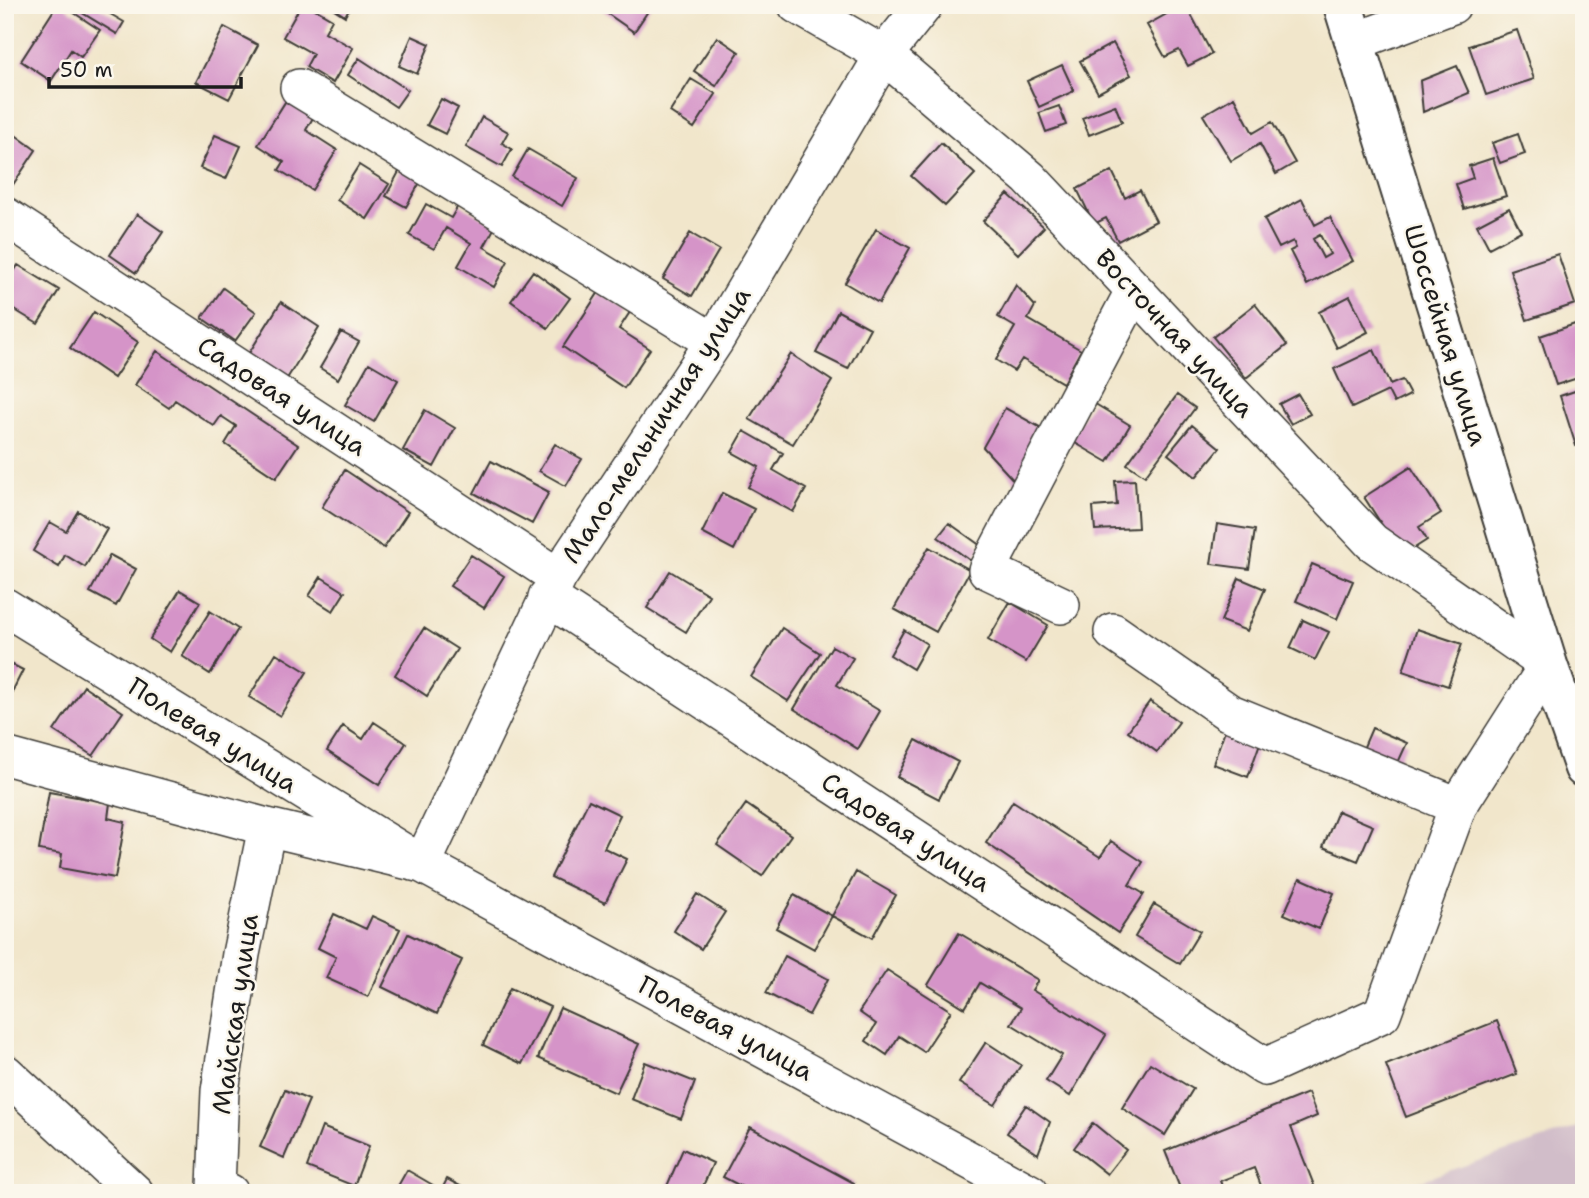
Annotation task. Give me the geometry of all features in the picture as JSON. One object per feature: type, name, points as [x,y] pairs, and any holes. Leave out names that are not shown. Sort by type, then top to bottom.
[{"type":"main road","name":"Шоссейная улица","points":[[1343,5],[1548,665],[1584,768]]},
{"type":"street","name":"Восточная улица","points":[[797,5],[884,55],[1029,178],[1372,542],[1548,665]]},
{"type":"street","name":"Мало-мельничная улица","points":[[422,864],[552,587],[714,342],[884,55],[923,5]]},
{"type":"street","points":[[1354,42],[1452,5]]},
{"type":"street","points":[[299,88],[714,342]]},
{"type":"street","name":"Садовая улица","points":[[5,216],[1265,1067],[1382,1014],[1458,806]]},
{"type":"street","points":[[1061,605],[987,570],[1134,291]]},
{"type":"street","name":"Полевая улица","points":[[5,607],[422,864],[1030,1193]]},
{"type":"street","points":[[1113,632],[1228,712],[1458,806],[1548,665]]},
{"type":"street","name":"Полевая улица","points":[[5,756],[267,827],[422,864]]},
{"type":"street","name":"Майская улица","points":[[213,1190],[220,1091],[241,954],[267,827]]},
{"type":"street","points":[[5,1073],[135,1193]]},
{"type":"shaded area","points":[[1584,1125],[1584,1193],[1384,1193]]},
{"type":"building","points":[[57,5],[62,5],[100,30],[81,57],[71,50],[51,81],[21,61]]},
{"type":"building","points":[[78,5],[102,5],[100,8],[124,22],[117,34],[76,9]]},
{"type":"building","points":[[301,5],[308,5],[332,19],[325,32],[353,48],[333,83],[306,67],[313,54],[283,37]]},
{"type":"building","points":[[328,5],[351,5],[345,16]]},
{"type":"building","points":[[595,5],[652,5],[634,32]]},
{"type":"building","points":[[1186,5],[1212,54],[1188,66],[1179,50],[1165,57],[1147,25]]},
{"type":"building","points":[[224,27],[258,45],[229,99],[196,82]]},
{"type":"building","points":[[1517,30],[1534,79],[1486,95],[1469,46]]},
{"type":"building","points":[[412,36],[430,44],[417,74],[399,66]]},
{"type":"building","points":[[717,37],[739,52],[716,86],[694,71]]},
{"type":"building","points":[[1113,43],[1131,75],[1098,93],[1080,61]]},
{"type":"building","points":[[359,58],[408,90],[396,107],[348,75]]},
{"type":"building","points":[[1062,65],[1074,91],[1039,107],[1027,81]]},
{"type":"building","points":[[1457,66],[1469,93],[1423,112],[1420,81]]},
{"type":"building","points":[[691,79],[716,94],[694,128],[670,112]]},
{"type":"building","points":[[1234,97],[1253,133],[1272,122],[1295,163],[1276,174],[1260,144],[1231,161],[1203,115]]},
{"type":"building","points":[[287,99],[314,116],[306,130],[337,150],[312,190],[279,170],[284,162],[258,145]]},
{"type":"building","points":[[441,99],[458,108],[445,134],[427,125]]},
{"type":"building","points":[[1115,105],[1122,122],[1089,135],[1082,118]]},
{"type":"building","points":[[1059,106],[1066,125],[1046,132],[1039,113]]},
{"type":"building","points":[[482,117],[508,132],[502,143],[512,149],[502,167],[466,147]]},
{"type":"building","points":[[14,134],[36,150],[8,192],[5,190],[5,147]]},
{"type":"building","points":[[1518,134],[1525,154],[1500,163],[1492,143]]},
{"type":"building","points":[[215,135],[241,146],[226,179],[200,168]]},
{"type":"building","points":[[941,143],[975,174],[945,206],[911,176]]},
{"type":"building","points":[[528,149],[578,178],[562,206],[512,177]]},
{"type":"building","points":[[1493,158],[1506,196],[1464,209],[1456,184],[1473,178],[1469,166]]},
{"type":"building","points":[[359,165],[389,184],[367,219],[337,200]]},
{"type":"building","points":[[401,168],[422,179],[406,207],[386,196]]},
{"type":"building","points":[[1112,171],[1125,198],[1140,190],[1156,221],[1118,241],[1106,218],[1094,224],[1077,189]]},
{"type":"building","points":[[1008,194],[1044,227],[1018,254],[983,221]]},
{"type":"building","points":[[1302,199],[1315,225],[1330,217],[1353,261],[1307,285],[1290,251],[1296,248],[1293,241],[1279,248],[1264,219]],"holes":[[[1320,235],[1330,254],[1323,258],[1313,239]]]},
{"type":"building","points":[[426,204],[451,218],[459,204],[496,225],[484,247],[508,261],[494,287],[458,266],[471,243],[446,228],[434,249],[409,235]]},
{"type":"building","points":[[1509,208],[1521,231],[1489,248],[1477,225]]},
{"type":"building","points":[[137,214],[163,232],[136,273],[110,255]]},
{"type":"building","points":[[876,229],[910,248],[879,303],[845,283]]},
{"type":"building","points":[[690,233],[719,250],[692,296],[663,279]]},
{"type":"building","points":[[1558,254],[1575,304],[1527,320],[1510,270]]},
{"type":"building","points":[[18,265],[59,290],[38,324],[5,304],[5,286]]},
{"type":"building","points":[[533,271],[570,298],[548,328],[511,301]]},
{"type":"building","points":[[1016,285],[1035,306],[1028,319],[1081,350],[1063,383],[1022,359],[1014,371],[996,360],[1015,327],[998,317]]},
{"type":"building","points":[[223,288],[256,312],[235,341],[202,318]]},
{"type":"building","points":[[599,292],[630,312],[619,329],[650,349],[624,388],[563,347]]},
{"type":"building","points":[[1350,296],[1368,332],[1337,348],[1319,312]]},
{"type":"building","points":[[281,302],[319,327],[285,382],[246,358]]},
{"type":"building","points":[[1255,304],[1287,345],[1246,378],[1213,337]]},
{"type":"building","points":[[838,311],[870,328],[848,369],[816,353]]},
{"type":"building","points":[[94,312],[138,342],[114,378],[70,348]]},
{"type":"building","points":[[1584,321],[1584,376],[1556,385],[1540,336]]},
{"type":"building","points":[[341,332],[359,342],[338,379],[320,368]]},
{"type":"building","points":[[1374,350],[1390,385],[1402,380],[1410,395],[1394,403],[1388,391],[1352,408],[1334,369]]},
{"type":"building","points":[[157,351],[298,445],[276,478],[225,444],[236,426],[221,416],[214,426],[175,400],[169,408],[135,385]]},
{"type":"building","points":[[791,354],[832,381],[793,444],[749,419]]},
{"type":"building","points":[[369,363],[398,380],[374,422],[345,405]]},
{"type":"building","points":[[1584,388],[1584,443],[1576,446],[1560,396]]},
{"type":"building","points":[[1298,394],[1310,414],[1291,424],[1279,404]]},
{"type":"building","points":[[1177,395],[1195,408],[1145,476],[1127,464]]},
{"type":"building","points":[[1092,402],[1130,425],[1108,462],[1070,440]]},
{"type":"building","points":[[1005,408],[1045,430],[1016,483],[983,447]]},
{"type":"building","points":[[425,410],[455,428],[434,467],[403,450]]},
{"type":"building","points":[[1192,425],[1220,448],[1196,477],[1168,454]]},
{"type":"building","points":[[744,431],[783,453],[773,470],[806,489],[793,512],[748,487],[759,467],[732,452]]},
{"type":"building","points":[[555,444],[582,459],[566,486],[539,471]]},
{"type":"building","points":[[491,461],[549,492],[532,524],[474,493]]},
{"type":"building","points":[[1411,467],[1441,513],[1419,527],[1427,540],[1402,556],[1364,497]]},
{"type":"building","points":[[345,470],[408,512],[384,548],[322,507]]},
{"type":"building","points":[[1135,480],[1138,528],[1095,530],[1093,507],[1117,505],[1115,481]]},
{"type":"building","points":[[722,493],[754,509],[734,550],[702,533]]},
{"type":"building","points":[[78,511],[107,529],[85,567],[65,555],[59,567],[33,551],[50,522],[66,531]]},
{"type":"building","points":[[949,523],[981,546],[971,561],[938,537]]},
{"type":"building","points":[[1217,524],[1255,530],[1249,569],[1211,564]]},
{"type":"building","points":[[929,547],[970,570],[936,632],[894,609]]},
{"type":"building","points":[[110,555],[136,569],[116,606],[90,592]]},
{"type":"building","points":[[471,555],[504,576],[484,608],[450,586]]},
{"type":"building","points":[[1312,564],[1353,581],[1337,619],[1296,601]]},
{"type":"building","points":[[670,571],[709,595],[686,632],[647,608]]},
{"type":"building","points":[[321,577],[345,592],[333,611],[309,596]]},
{"type":"building","points":[[1239,578],[1265,589],[1247,631],[1221,621]]},
{"type":"building","points":[[180,590],[200,602],[170,652],[150,639]]},
{"type":"building","points":[[1010,602],[1048,625],[1026,662],[988,640]]},
{"type":"building","points":[[210,611],[238,629],[210,674],[182,656]]},
{"type":"building","points":[[1303,620],[1329,632],[1315,660],[1290,648]]},
{"type":"building","points":[[424,628],[457,649],[427,696],[395,675]]},
{"type":"building","points":[[782,628],[820,653],[788,701],[751,677]]},
{"type":"building","points":[[1417,629],[1462,644],[1448,686],[1403,671]]},
{"type":"building","points":[[904,630],[927,644],[913,669],[890,655]]},
{"type":"building","points":[[832,646],[853,658],[837,685],[880,711],[858,749],[794,709]]},
{"type":"building","points":[[276,653],[307,672],[280,716],[249,697]]},
{"type":"building","points":[[5,661],[23,670],[5,706]]},
{"type":"building","points":[[84,686],[123,712],[93,756],[54,731]]},
{"type":"building","points":[[1150,701],[1179,722],[1157,752],[1128,731]]},
{"type":"building","points":[[374,722],[406,743],[379,785],[327,751],[343,726],[363,739]]},
{"type":"building","points":[[1372,728],[1407,743],[1391,778],[1357,763]]},
{"type":"building","points":[[1225,730],[1260,743],[1248,777],[1213,764]]},
{"type":"building","points":[[916,740],[958,762],[939,799],[897,777]]},
{"type":"building","points":[[49,792],[110,803],[108,818],[125,822],[115,878],[60,868],[62,854],[39,850]]},
{"type":"building","points":[[589,800],[620,815],[604,848],[627,859],[605,903],[551,877]]},
{"type":"building","points":[[1013,801],[1100,857],[1111,841],[1143,862],[1129,885],[1144,894],[1118,933],[986,843]]},
{"type":"building","points":[[746,804],[791,835],[762,876],[717,845]]},
{"type":"building","points":[[1338,811],[1373,826],[1358,861],[1323,847]]},
{"type":"building","points":[[856,872],[896,895],[872,938],[832,916]]},
{"type":"building","points":[[1300,878],[1334,893],[1319,929],[1284,914]]},
{"type":"building","points":[[697,894],[725,912],[701,949],[674,931]]},
{"type":"building","points":[[794,895],[832,916],[814,949],[776,928]]},
{"type":"building","points":[[1154,904],[1200,931],[1180,964],[1135,937]]},
{"type":"building","points":[[334,914],[366,929],[372,916],[400,929],[368,997],[326,978],[336,957],[318,948]]},
{"type":"building","points":[[959,933],[1038,980],[1032,990],[1106,1035],[1070,1096],[1046,1081],[1062,1055],[1011,1024],[1021,1008],[980,983],[965,1008],[928,985]]},
{"type":"building","points":[[408,934],[462,960],[437,1014],[382,987]]},
{"type":"building","points":[[785,956],[828,979],[809,1015],[766,993]]},
{"type":"building","points":[[887,970],[951,1011],[924,1052],[899,1036],[887,1055],[866,1041],[876,1024],[859,1012]]},
{"type":"building","points":[[510,988],[550,1007],[522,1064],[483,1045]]},
{"type":"building","points":[[560,1008],[639,1044],[616,1093],[538,1058]]},
{"type":"building","points":[[1497,1021],[1517,1074],[1406,1117],[1386,1065]]},
{"type":"building","points":[[986,1042],[1021,1065],[995,1105],[959,1083]]},
{"type":"building","points":[[645,1062],[695,1082],[681,1119],[631,1099]]},
{"type":"building","points":[[1150,1063],[1193,1089],[1165,1135],[1122,1108]]},
{"type":"building","points":[[285,1090],[309,1100],[284,1158],[260,1147]]},
{"type":"building","points":[[1308,1093],[1317,1116],[1291,1127],[1317,1193],[1264,1193],[1254,1168],[1220,1181],[1225,1193],[1182,1193],[1165,1151]]},
{"type":"building","points":[[1026,1105],[1050,1122],[1038,1154],[1007,1133]]},
{"type":"building","points":[[1093,1123],[1126,1150],[1107,1174],[1074,1148]]},
{"type":"building","points":[[322,1127],[369,1146],[354,1186],[307,1167]]},
{"type":"building","points":[[750,1127],[854,1183],[849,1193],[754,1193],[723,1177]]},
{"type":"building","points":[[683,1149],[713,1163],[700,1193],[664,1193]]},
{"type":"building","points":[[407,1170],[438,1188],[435,1193],[394,1193]]},
{"type":"building","points":[[447,1179],[473,1193],[440,1193]]}]
